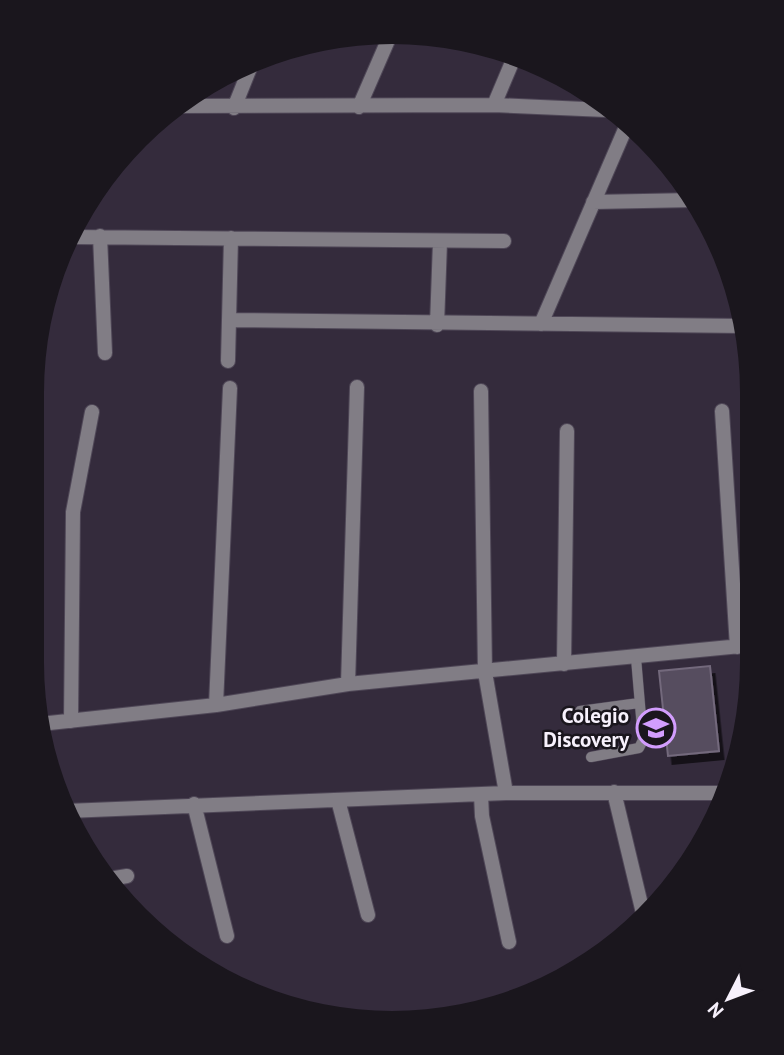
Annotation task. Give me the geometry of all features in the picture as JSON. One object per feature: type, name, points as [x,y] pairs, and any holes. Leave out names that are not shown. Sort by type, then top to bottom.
[{"type":"street","points":[[359,107],[385,44]]},
{"type":"street","points":[[494,106],[511,65]]},
{"type":"street","points":[[234,108],[247,76]]},
{"type":"street","points":[[193,107],[494,106],[595,110]]},
{"type":"street","points":[[541,324],[624,132]]},
{"type":"street","points":[[593,202],[683,200]]},
{"type":"street","points":[[100,236],[105,354]]},
{"type":"street","points":[[81,237],[504,241]]},
{"type":"street","points":[[228,362],[231,238]]},
{"type":"street","points":[[437,325],[440,242]]},
{"type":"street","points":[[230,320],[437,325],[734,326]]},
{"type":"street","points":[[348,684],[357,387]]},
{"type":"street","points":[[216,705],[230,388]]},
{"type":"street","points":[[481,391],[485,672],[506,793]]},
{"type":"street","points":[[722,411],[740,603]]},
{"type":"street","points":[[71,720],[73,512],[92,412]]},
{"type":"street","points":[[564,664],[567,431]]},
{"type":"street","points":[[49,723],[216,705],[348,684],[740,646]]},
{"type":"street","points":[[614,792],[641,906]]},
{"type":"street","points":[[77,810],[506,793],[715,794]]},
{"type":"street","points":[[481,795],[482,816],[509,942]]},
{"type":"street","points":[[338,800],[368,915]]},
{"type":"street","points":[[194,804],[227,936]]},
{"type":"street","points":[[118,878],[127,876]]},
{"type":"lane","points":[[591,757],[639,748],[643,740],[636,657]]},
{"type":"lane","points":[[580,711],[639,703]]},
{"type":"building","name":"Colegio Discovery","points":[[710,666],[719,751],[668,756],[659,671]]},
{"type":"place","name":"Colegio Discovery","points":[[656,728]]}]
